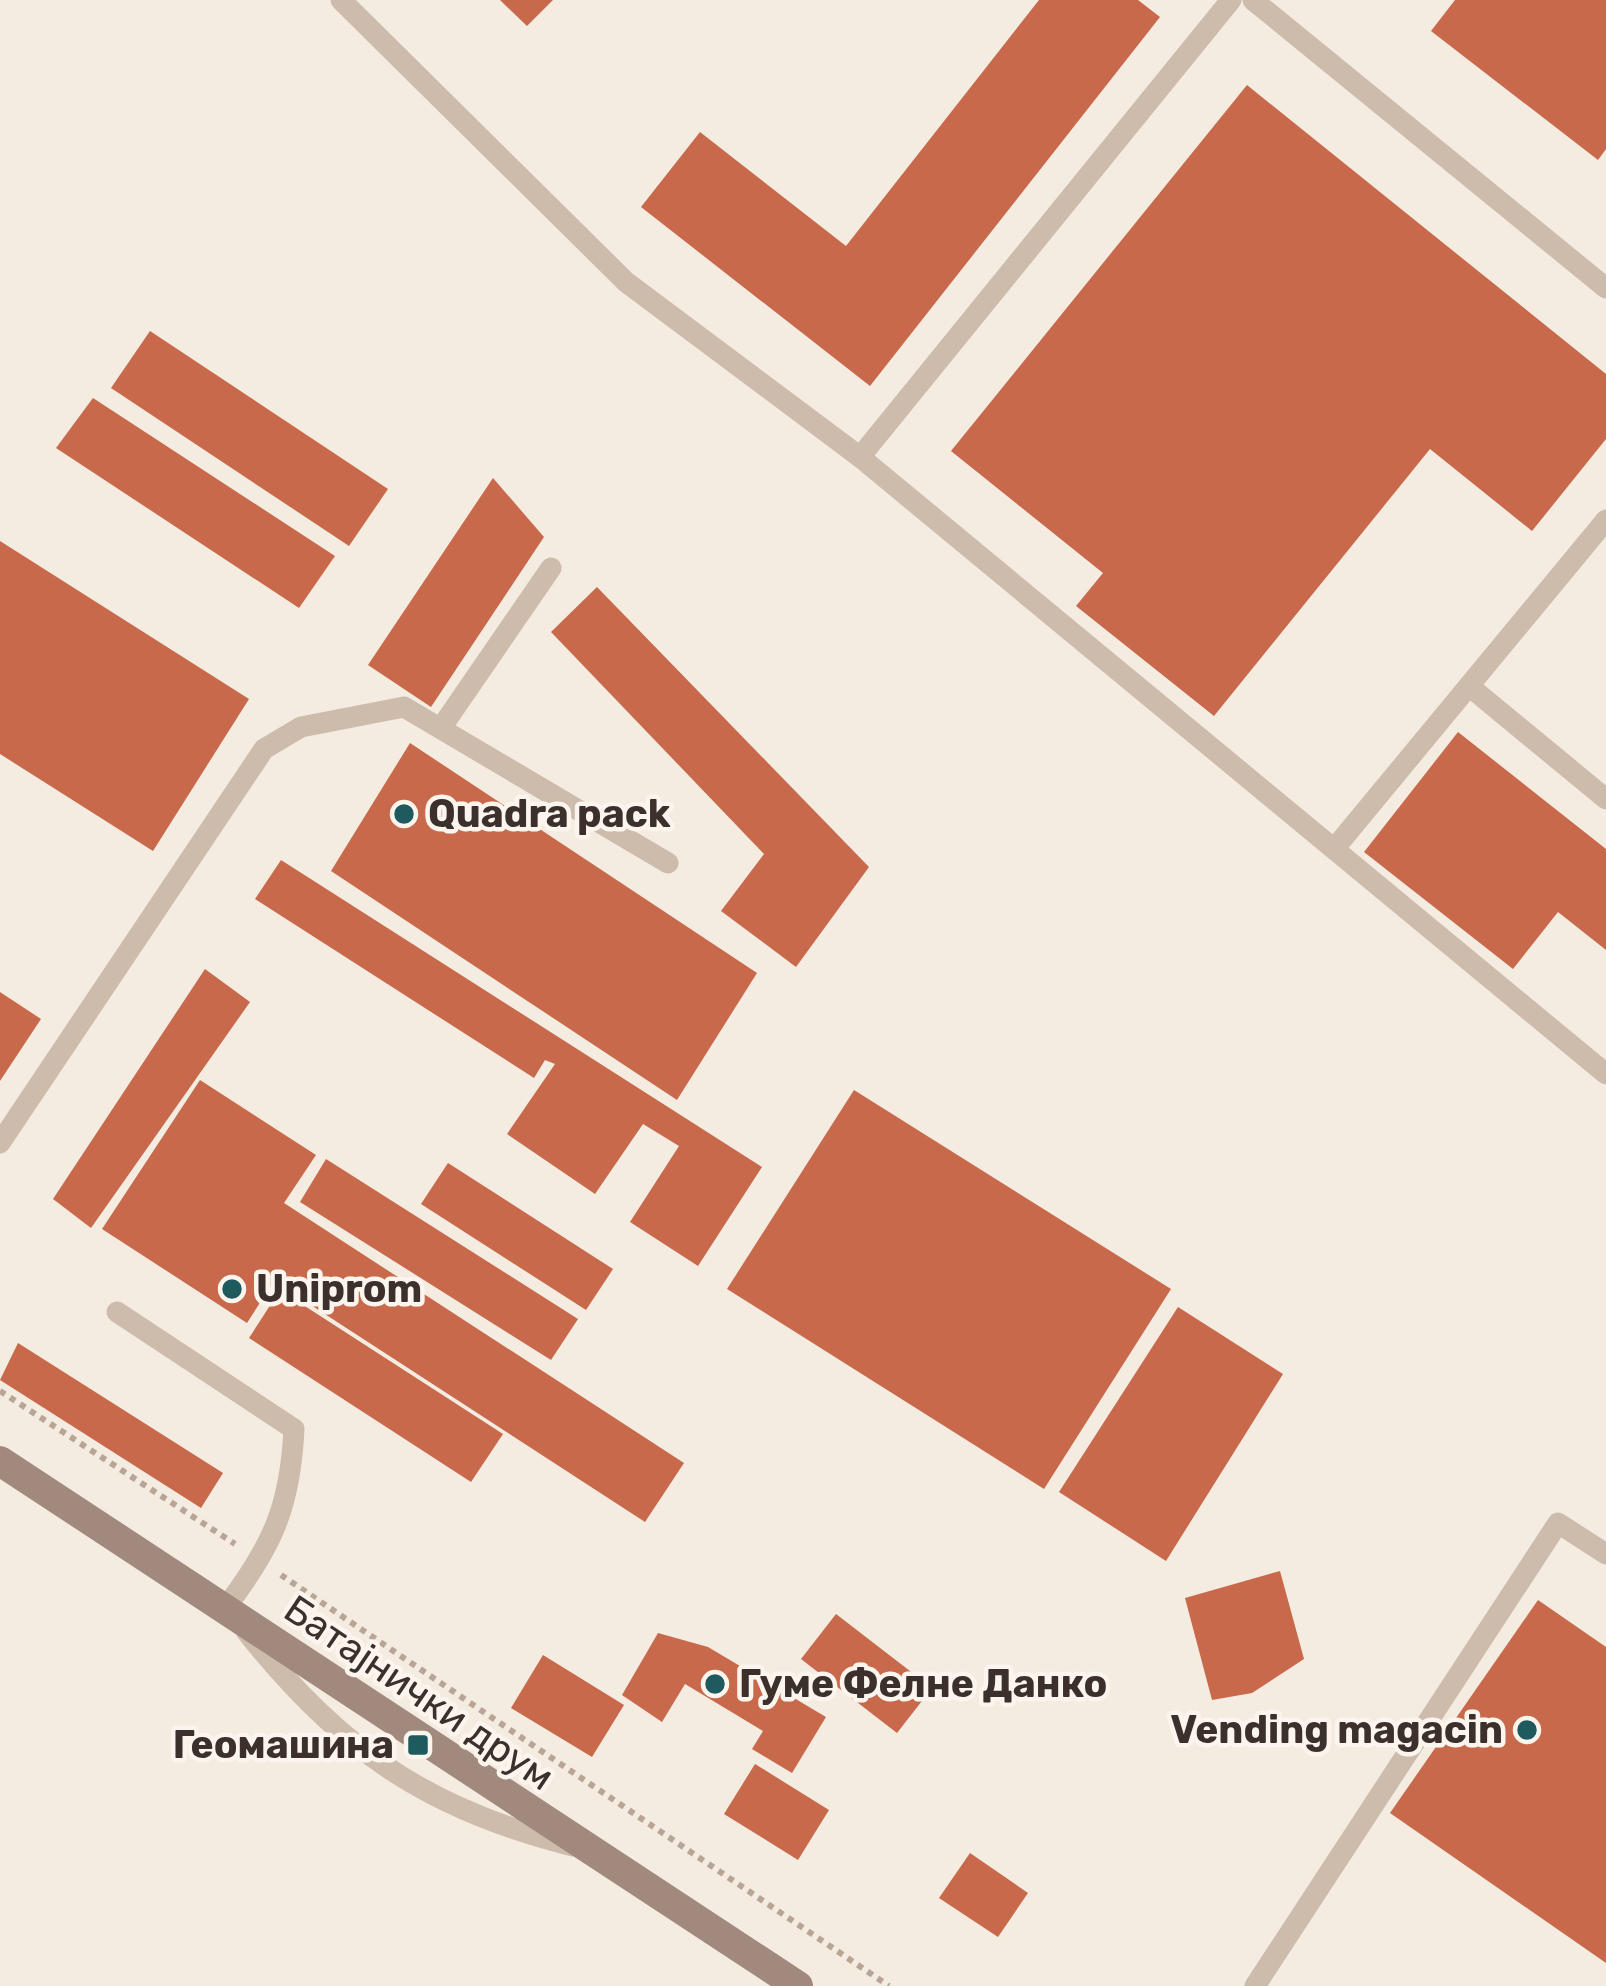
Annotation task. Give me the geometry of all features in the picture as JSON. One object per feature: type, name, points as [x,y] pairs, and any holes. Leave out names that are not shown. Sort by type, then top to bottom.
[{"type":"main road","name":"Батајнички друм","points":[[0,1461],[580,1848],[798,1986]]},
{"type":"lane","points":[[341,0],[626,282],[860,458],[1606,1074]]},
{"type":"lane","points":[[860,458],[1231,0]]},
{"type":"lane","points":[[1253,0],[1606,288]]},
{"type":"lane","points":[[1334,849],[1606,520]]},
{"type":"lane","points":[[441,728],[550,568]]},
{"type":"lane","points":[[1469,686],[1606,799]]},
{"type":"lane","points":[[0,1143],[264,748],[301,728],[404,707],[668,863]]},
{"type":"lane","points":[[117,1312],[294,1429],[291,1490],[260,1561],[230,1613]]},
{"type":"lane","points":[[1255,1986],[1558,1523],[1606,1554]]},
{"type":"path","points":[[0,1391],[889,1986]]},
{"type":"building","points":[[500,0],[553,0],[527,26]]},
{"type":"building","points":[[1039,0],[1138,0],[1160,17],[870,386],[641,207],[700,132],[846,246]]},
{"type":"building","points":[[1455,0],[1606,0],[1606,149],[1598,160],[1431,31]]},
{"type":"building","points":[[1247,85],[1606,374],[1606,439],[1532,531],[1430,449],[1214,716],[1076,606],[1103,573],[951,451]]},
{"type":"building","points":[[150,331],[388,489],[349,546],[111,388]]},
{"type":"building","points":[[93,398],[335,556],[299,608],[56,448]]},
{"type":"building","points":[[493,478],[544,537],[431,707],[368,665]]},
{"type":"building","points":[[0,541],[249,699],[153,851],[0,754]]},
{"type":"building","points":[[597,587],[869,867],[796,967],[721,911],[764,854],[551,632]]},
{"type":"building","points":[[1458,732],[1606,849],[1606,950],[1558,912],[1513,969],[1364,852]]},
{"type":"building","points":[[410,743],[757,973],[677,1100],[331,871]]},
{"type":"building","points":[[281,860],[762,1167],[698,1266],[630,1222],[679,1146],[643,1124],[595,1194],[507,1134],[555,1064],[545,1060],[534,1078],[255,899]]},
{"type":"building","points":[[205,969],[250,1002],[91,1228],[53,1199]]},
{"type":"building","points":[[0,992],[41,1019],[0,1081]]},
{"type":"building","points":[[200,1080],[316,1155],[284,1203],[684,1463],[645,1522],[274,1281],[247,1323],[102,1229]]},
{"type":"building","points":[[854,1090],[1171,1289],[1044,1489],[727,1289]]},
{"type":"building","points":[[326,1159],[578,1319],[551,1360],[300,1202]]},
{"type":"building","points":[[448,1163],[613,1269],[586,1310],[421,1204]]},
{"type":"building","points":[[280,1290],[503,1434],[471,1482],[249,1338]]},
{"type":"building","points":[[1178,1307],[1283,1374],[1166,1561],[1059,1492]]},
{"type":"building","points":[[18,1343],[223,1473],[201,1508],[0,1380]]},
{"type":"building","points":[[1280,1571],[1304,1659],[1252,1693],[1212,1700],[1185,1598]]},
{"type":"building","name":"Vending magacin","points":[[1538,1600],[1606,1647],[1606,1963],[1390,1813]]},
{"type":"building","points":[[836,1614],[932,1688],[897,1733],[801,1659]]},
{"type":"building","points":[[658,1633],[708,1647],[826,1717],[792,1773],[752,1749],[763,1731],[685,1684],[662,1722],[622,1695]]},
{"type":"building","points":[[543,1655],[624,1705],[592,1757],[511,1708]]},
{"type":"building","points":[[755,1764],[829,1810],[798,1860],[724,1814]]},
{"type":"building","points":[[970,1853],[1028,1893],[998,1937],[939,1898]]},
{"type":"place","name":"Quadra pack","points":[[404,814]]},
{"type":"place","name":"Uniprom","points":[[232,1289]]},
{"type":"place","name":"Гуме Фелне Данко","points":[[715,1684]]},
{"type":"place","name":"Vending magacin","points":[[1527,1730]]},
{"type":"place","name":"Геомашина","points":[[418,1745]]}]
